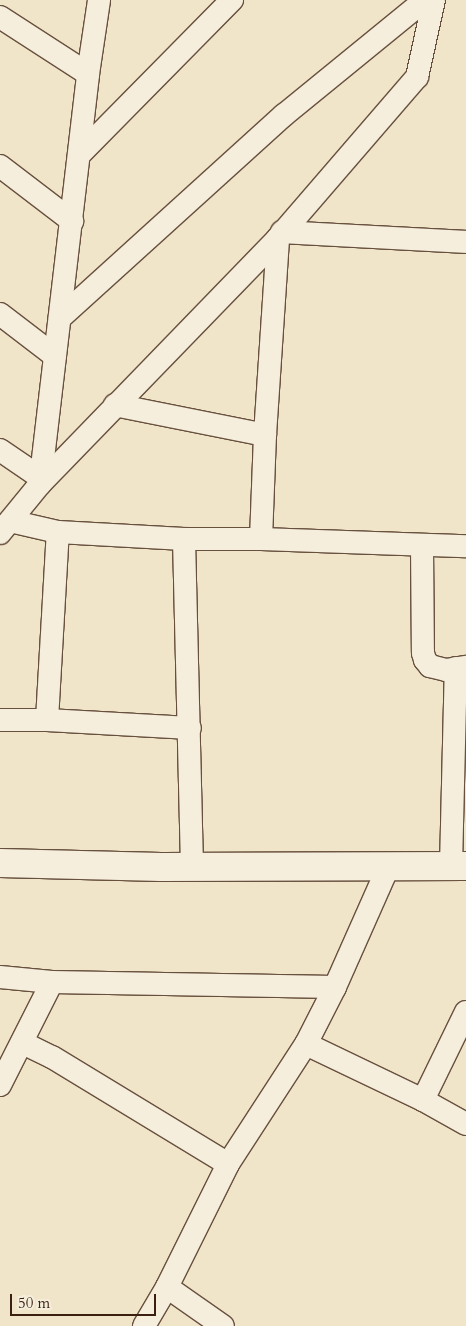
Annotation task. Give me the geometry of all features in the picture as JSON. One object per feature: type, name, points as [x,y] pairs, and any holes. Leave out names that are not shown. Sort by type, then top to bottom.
[{"type":"street","points":[[40,481],[88,74],[98,8],[116,0]]},
{"type":"street","points":[[79,154],[232,0]]},
{"type":"street","points":[[60,318],[284,115],[425,0]]},
{"type":"street","points":[[5,527],[40,481],[280,235],[417,77],[434,0]]},
{"type":"street","points":[[0,17],[88,74]]},
{"type":"street","points":[[0,166],[72,221]]},
{"type":"street","points":[[280,235],[466,242]]},
{"type":"street","points":[[261,538],[264,435],[280,235]]},
{"type":"street","points":[[0,314],[55,356]]},
{"type":"street","points":[[115,405],[264,435]]},
{"type":"street","points":[[0,450],[40,481]]},
{"type":"street","points":[[5,527],[184,540],[261,538],[422,546],[466,546]]},
{"type":"street","points":[[46,720],[58,532]]},
{"type":"street","points":[[184,540],[192,866]]},
{"type":"street","points":[[0,863],[192,866],[459,866],[461,668],[446,670],[430,666],[422,653],[422,546]]},
{"type":"street","points":[[0,720],[46,720],[190,728]]},
{"type":"street","points":[[144,1326],[167,1287],[228,1164],[306,1044],[335,987],[389,865]]},
{"type":"street","points":[[0,977],[52,982],[335,987]]},
{"type":"street","points":[[0,1085],[23,1043],[52,982]]},
{"type":"street","points":[[423,1100],[466,1012]]},
{"type":"street","points":[[23,1043],[52,1057],[228,1164]]},
{"type":"street","points":[[306,1044],[423,1100],[466,1124]]},
{"type":"street","points":[[167,1287],[224,1326]]}]
